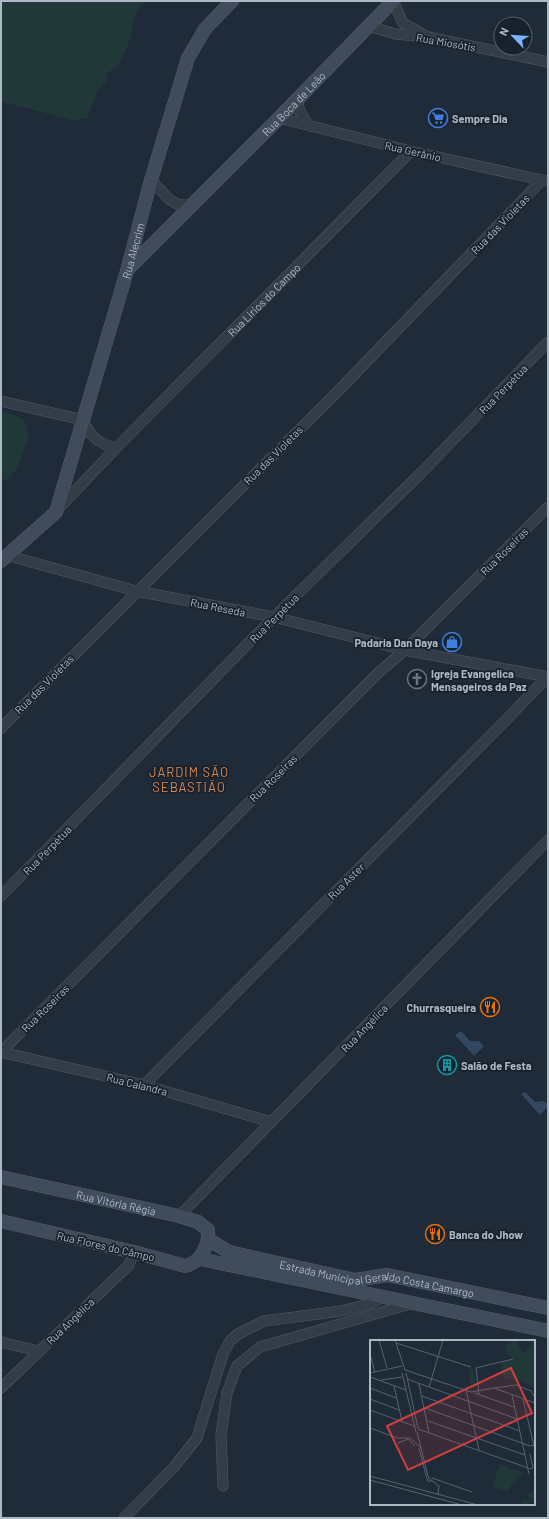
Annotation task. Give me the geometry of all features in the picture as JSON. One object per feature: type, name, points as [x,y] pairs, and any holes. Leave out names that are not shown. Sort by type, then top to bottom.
[{"type":"street","name":"Rua Alecrim","points":[[56,512],[127,271],[151,180],[188,58],[204,29],[232,1]]},
{"type":"street","points":[[393,1],[403,23],[428,38]]},
{"type":"street","name":"Rua Boca de Leão","points":[[127,271],[393,1]]},
{"type":"street","name":"Rua Miosótis","points":[[369,26],[395,34],[428,38],[548,62]]},
{"type":"street","points":[[297,99],[300,112],[309,126]]},
{"type":"street","name":"Rua Gerânio","points":[[279,118],[411,151],[545,181]]},
{"type":"street","name":"Rua Lirios do Campo","points":[[4,558],[56,512],[116,448],[411,151]]},
{"type":"street","points":[[151,180],[174,203],[179,205],[192,205]]},
{"type":"street","name":"Rua das Violetas","points":[[1,728],[136,591],[341,388],[545,181]]},
{"type":"street","name":"Rua Perpétua","points":[[1,896],[274,617],[422,472],[548,342]]},
{"type":"street","points":[[1,402],[83,420],[88,431],[95,439],[105,445],[116,448]]},
{"type":"street","name":"Rua Roseiras","points":[[1,1052],[378,674],[405,650],[548,507]]},
{"type":"street","name":"Rua Reseda","points":[[4,558],[136,591],[274,617],[405,650],[548,677]]},
{"type":"street","name":"Rua Aster","points":[[144,1085],[548,677]]},
{"type":"street","name":"Rua Angélica","points":[[179,1216],[548,840]]},
{"type":"street","name":"Rua Calandra","points":[[1,1052],[144,1085],[271,1122]]},
{"type":"street","name":"Rua Vitória Régia","points":[[1,1177],[179,1216],[198,1222],[208,1230],[204,1249]]},
{"type":"street","name":"Rua Flores do Câmpo","points":[[1,1221],[134,1252],[185,1266],[192,1264],[204,1249]]},
{"type":"street","name":"Estrada Municipal Geraldo Costa Camargo","points":[[204,1249],[229,1252],[356,1280],[387,1275],[548,1308]]},
{"type":"street","name":"Estrada Municipal Geraldo Costa Camargo","points":[[204,1249],[410,1304],[548,1331]]},
{"type":"street","name":"Rua Angélica","points":[[1,1388],[128,1265],[134,1252]]},
{"type":"street","points":[[124,1518],[174,1467],[197,1438],[223,1354],[230,1341],[238,1334],[264,1321],[341,1311],[369,1304],[383,1297],[387,1275]]},
{"type":"street","points":[[223,1486],[221,1435],[227,1392],[237,1366],[260,1347],[410,1304]]},
{"type":"street","points":[[1,1342],[38,1351]]},
{"type":"green space","points":[[1,1],[147,1],[138,9],[133,21],[131,37],[120,63],[108,73],[106,82],[98,90],[87,119],[71,120],[1,101]]},
{"type":"green space","points":[[1,410],[21,418],[27,425],[29,435],[17,469],[6,480],[1,481]]},
{"type":"water","points":[[461,1031],[470,1041],[479,1041],[484,1046],[474,1056],[455,1035]]},
{"type":"water","points":[[525,1092],[535,1102],[543,1101],[548,1104],[548,1107],[540,1115],[521,1094]]},
{"type":"place","name":"Sempre Dia","points":[[438,118]]},
{"type":"place","name":"Padaria Dan Daya","points":[[452,642]]},
{"type":"place","name":"Igreja Evangelica Mensageiros da Paz","points":[[417,679]]},
{"type":"place","name":"Churrasqueira","points":[[490,1007]]},
{"type":"place","name":"Salão de Festa","points":[[447,1065]]},
{"type":"place","name":"Banca do Jhow","points":[[435,1234]]},
{"type":"district","name":"JARDIM SÃO SEBASTIÃO","points":[[189,780]]}]
